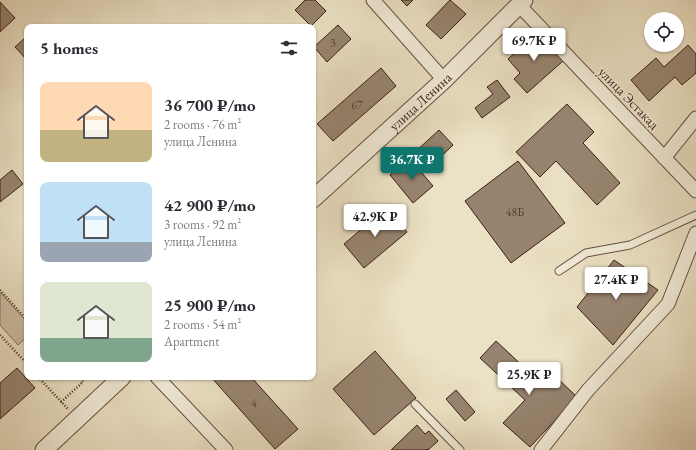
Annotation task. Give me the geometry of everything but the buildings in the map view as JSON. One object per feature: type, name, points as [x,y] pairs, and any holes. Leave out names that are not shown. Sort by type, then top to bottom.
[{"type":"street","points":[[373,0],[444,80]]},
{"type":"street","name":"улица Ленина","points":[[316,196],[444,80],[522,3]]},
{"type":"street","name":"улица Эстакад","points":[[522,3],[696,191]]},
{"type":"street","points":[[664,158],[696,118]]},
{"type":"street","points":[[541,450],[588,390],[668,304],[696,233]]},
{"type":"street","points":[[44,450],[119,380]]},
{"type":"street","points":[[160,380],[226,450]]},
{"type":"lane","points":[[559,270],[586,254],[630,245],[696,215]]},
{"type":"lane","points":[[415,404],[460,450]]},
{"type":"path","points":[[0,290],[24,317]]},
{"type":"path","points":[[0,335],[24,361]]},
{"type":"path","points":[[41,380],[77,419]]},
{"type":"path","points":[[61,402],[83,382],[81,380]]},
{"type":"shaded area","points":[[0,292],[24,319],[24,340],[18,345],[0,325]]}]
